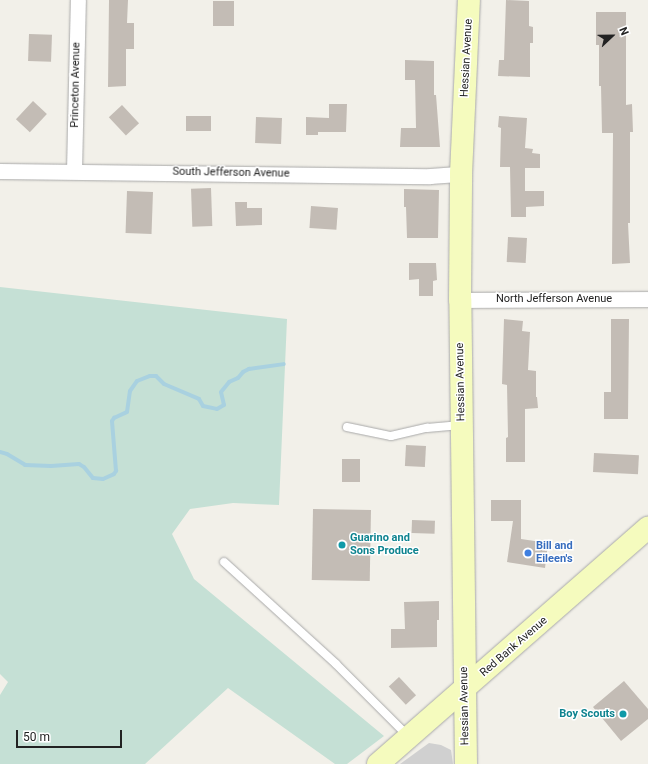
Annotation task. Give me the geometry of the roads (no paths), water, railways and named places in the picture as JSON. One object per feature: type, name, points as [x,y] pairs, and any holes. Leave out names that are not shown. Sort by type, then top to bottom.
[{"type":"main road","name":"Hessian Avenue","points":[[466,764],[460,300],[461,174],[469,0]]},
{"type":"main road","name":"Red Bank Avenue","points":[[387,759],[409,737],[465,690],[648,528]]},
{"type":"street","name":"Princeton Avenue","points":[[74,171],[78,0]]},
{"type":"street","name":"South Jefferson Avenue","points":[[0,171],[430,176],[461,174]]},
{"type":"street","name":"North Jefferson Avenue","points":[[460,300],[648,299]]},
{"type":"lane","points":[[347,427],[391,436],[427,428],[461,425]]},
{"type":"lane","points":[[224,562],[336,664],[409,737]]},
{"type":"waterway","points":[[0,452],[7,454],[25,465],[51,466],[79,464],[84,467],[93,478],[103,479],[114,474],[116,471],[112,421],[114,418],[127,412],[130,391],[137,381],[150,376],[156,376],[164,384],[199,399],[203,406],[217,409],[224,405],[221,392],[229,382],[238,378],[243,372],[249,369],[284,364]]},
{"type":"place","name":"Guarino and Sons Produce","points":[[342,545]]},
{"type":"place","name":"Bill and Eileen's","points":[[528,553]]},
{"type":"place","name":"Boy Scouts","points":[[623,714]]}]
